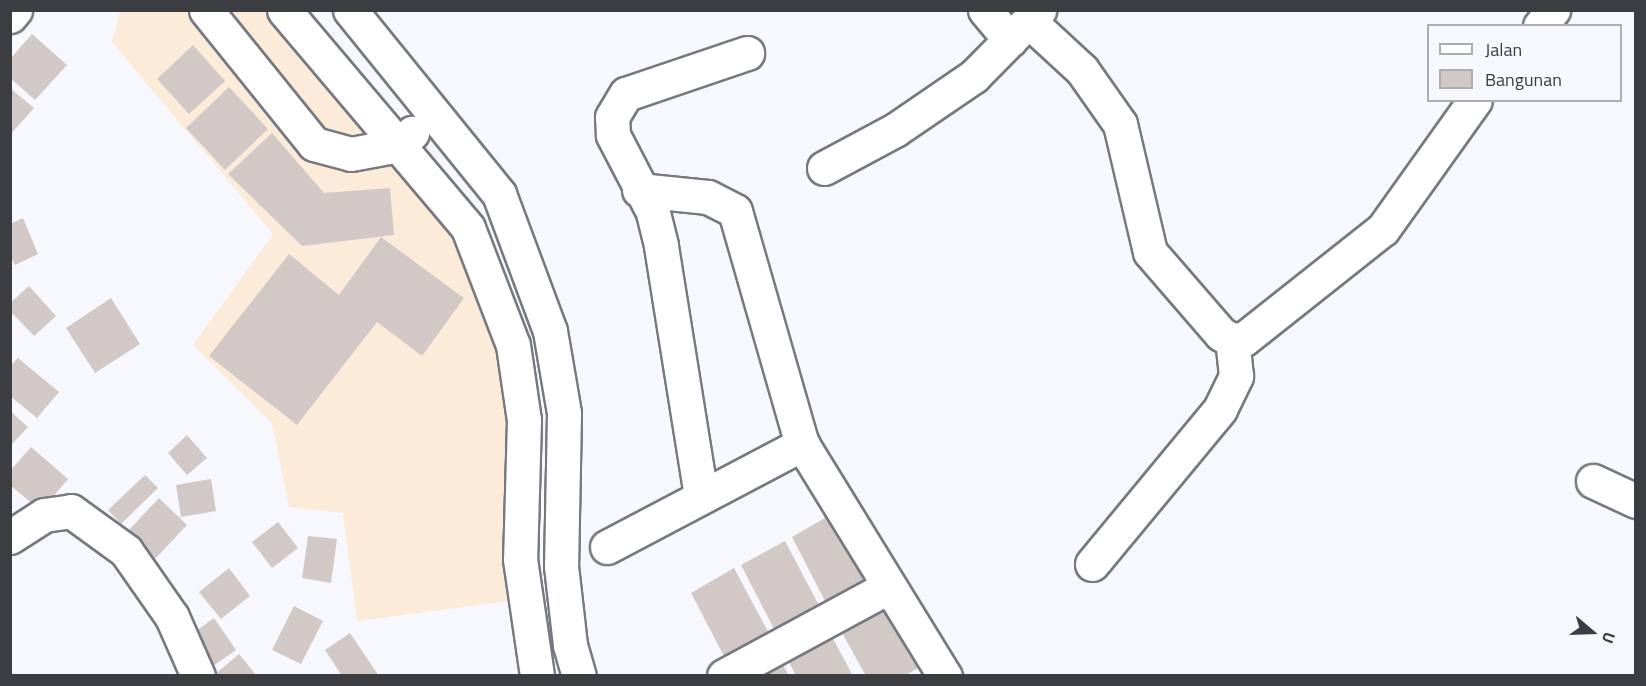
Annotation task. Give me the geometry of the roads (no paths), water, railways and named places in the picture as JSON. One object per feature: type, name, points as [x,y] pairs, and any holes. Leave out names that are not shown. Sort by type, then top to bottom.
[{"type":"street","points":[[10,16],[15,10]]},
{"type":"street","points":[[206,10],[314,144],[351,154],[399,145],[434,114]]},
{"type":"street","points":[[284,10],[468,228],[513,345],[524,420],[520,559],[537,675]]},
{"type":"street","points":[[350,10],[500,194],[550,331],[564,413],[561,566],[570,645],[579,675]]},
{"type":"street","points":[[986,10],[1026,24],[1082,70],[1120,124],[1150,252],[1221,334],[1232,340],[1244,339],[1383,229],[1474,102]]},
{"type":"street","points":[[1542,24],[1553,10]]},
{"type":"street","points":[[824,168],[915,116],[974,75],[1026,24]]},
{"type":"street","points":[[701,496],[661,245],[651,210],[613,135],[612,117],[622,98],[683,73],[747,54]]},
{"type":"street","points":[[639,190],[708,197],[735,211],[802,444],[888,587],[945,675]]},
{"type":"street","points":[[1092,564],[1220,409],[1236,376],[1232,340]]},
{"type":"street","points":[[607,547],[802,444]]},
{"type":"street","points":[[1593,481],[1635,501]]},
{"type":"street","points":[[10,537],[44,515],[71,512],[126,551],[172,617],[198,675]]},
{"type":"street","points":[[724,675],[888,587]]}]
